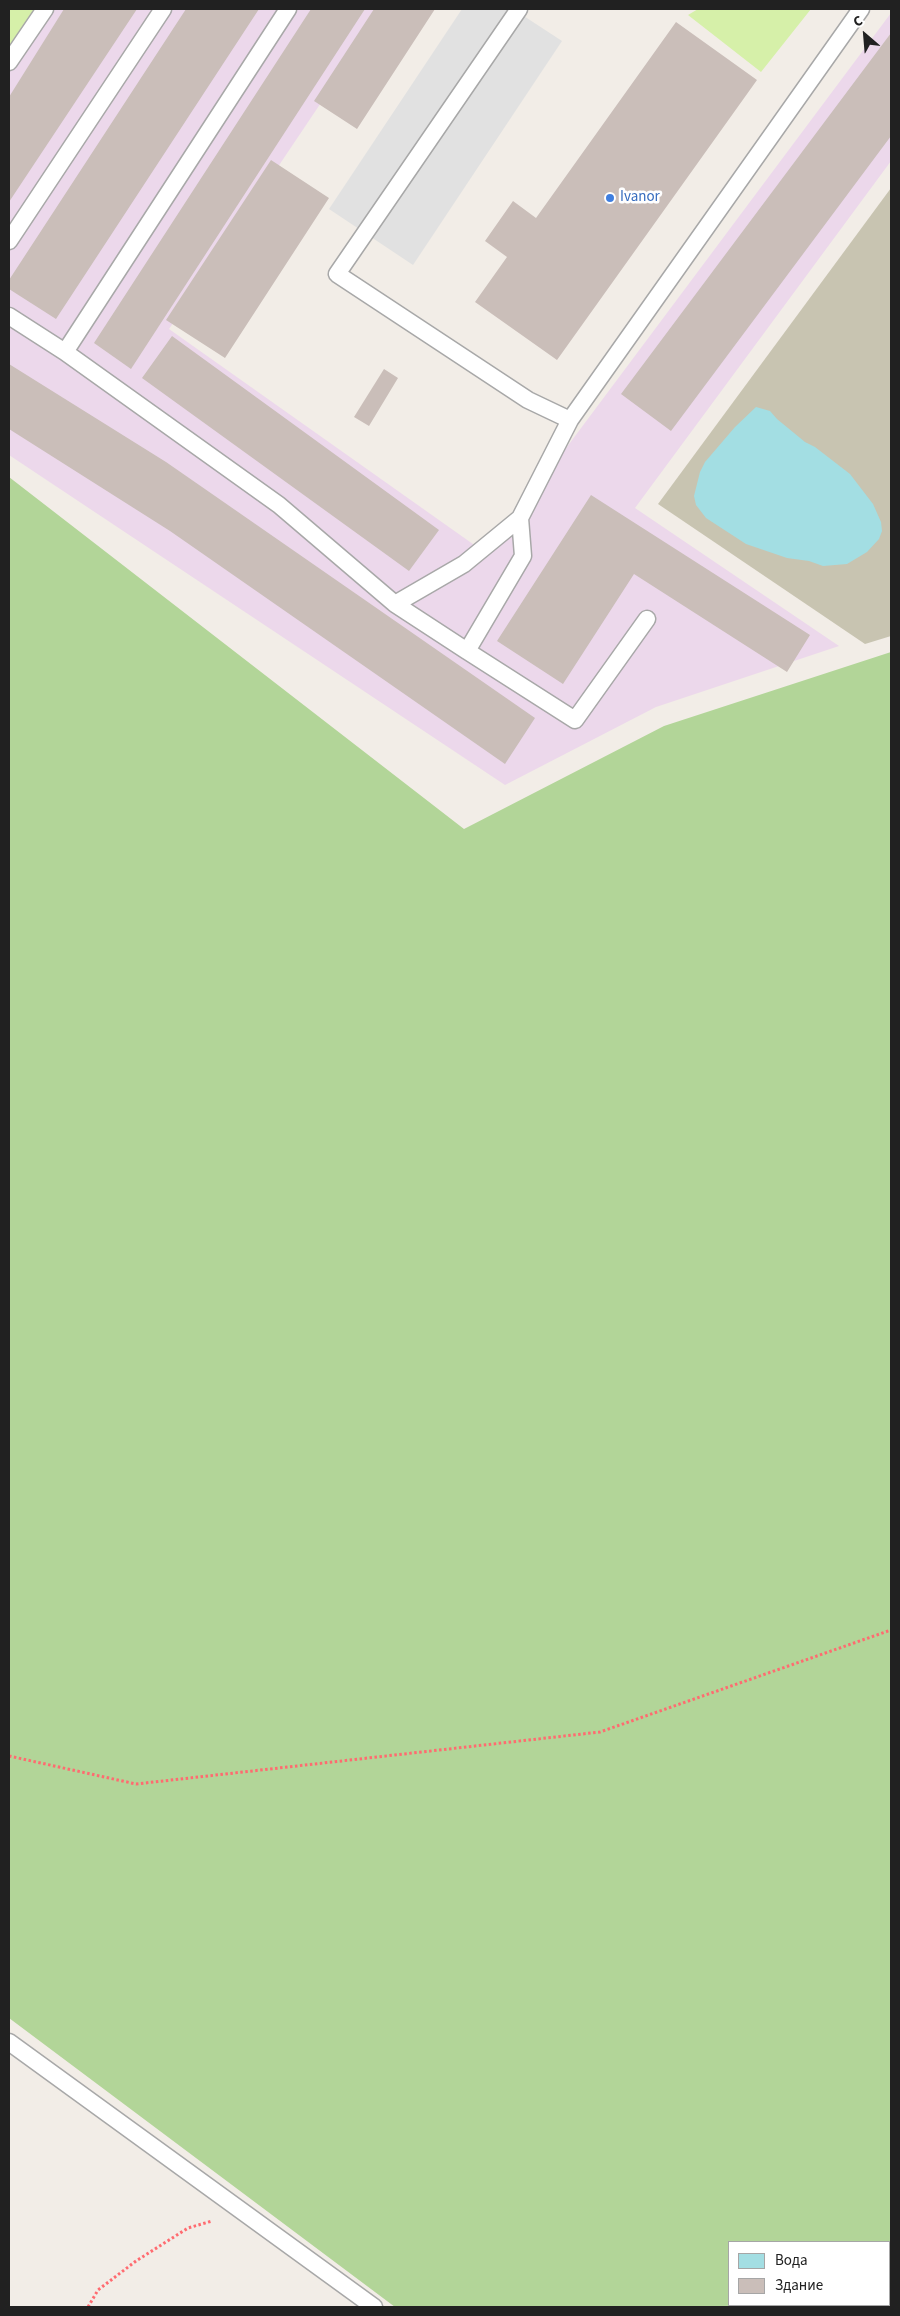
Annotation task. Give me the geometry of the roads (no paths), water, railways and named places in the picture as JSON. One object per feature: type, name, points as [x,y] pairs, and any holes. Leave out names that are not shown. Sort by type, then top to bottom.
[{"type":"lane","points":[[9,62],[45,9]]},
{"type":"lane","points":[[9,241],[163,9]]},
{"type":"lane","points":[[65,352],[288,9]]},
{"type":"lane","points":[[519,9],[337,274],[528,400],[570,420]]},
{"type":"lane","points":[[395,604],[464,564],[520,518],[570,420],[861,9]]},
{"type":"lane","points":[[9,316],[65,352],[279,505],[395,604],[575,720],[647,619]]},
{"type":"lane","points":[[467,651],[523,556],[520,518]]},
{"type":"lane","points":[[9,2042],[374,2307]]},
{"type":"water","points":[[756,407],[770,411],[805,442],[815,447],[850,474],[873,504],[881,522],[882,531],[879,539],[867,552],[847,564],[823,566],[809,561],[787,558],[746,544],[706,518],[696,505],[694,496],[700,472],[705,462],[735,427]]},
{"type":"place","name":"Ivanor","points":[[610,198]]}]
